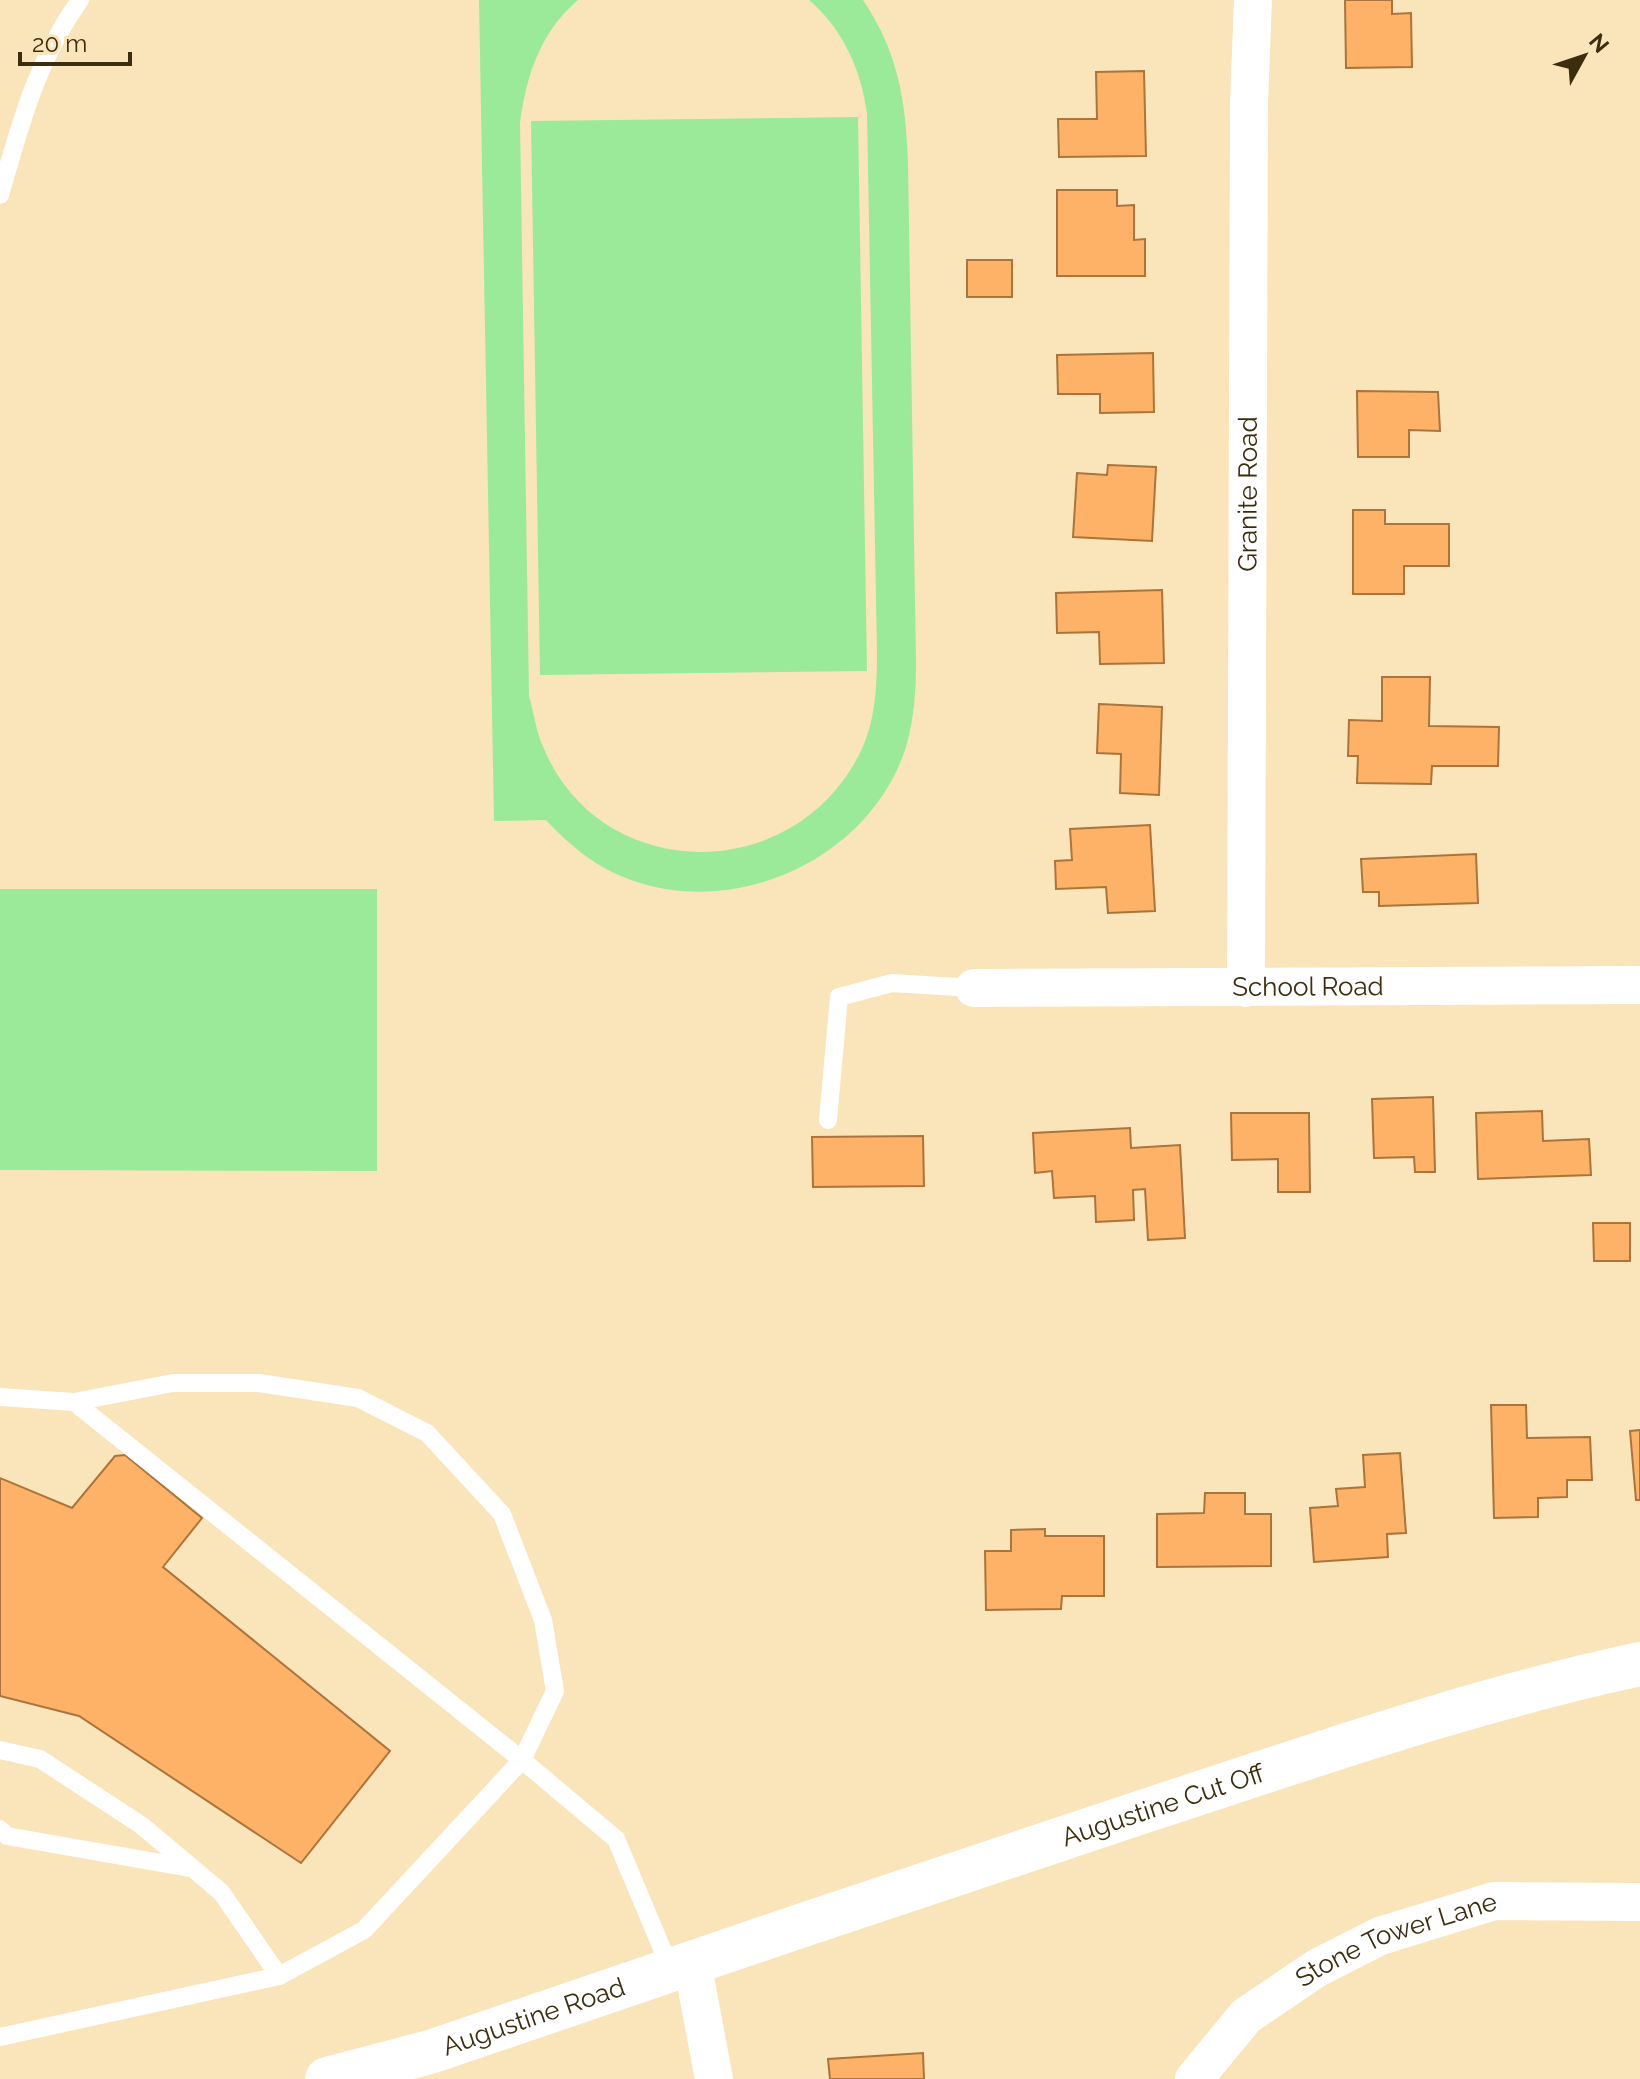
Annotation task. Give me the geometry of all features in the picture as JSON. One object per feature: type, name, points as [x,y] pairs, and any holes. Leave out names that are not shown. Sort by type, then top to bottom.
[{"type":"street","name":"Granite Road","points":[[1246,988],[1249,104],[1253,0]]},
{"type":"street","name":"School Road","points":[[974,988],[1640,985]]},
{"type":"street","name":"Augustine Cut Off","points":[[682,1966],[1361,1740],[1542,1687],[1640,1664]]},
{"type":"street","name":"Stone Tower Lane","points":[[1194,2079],[1246,2016],[1317,1968],[1380,1936],[1494,1901],[1640,1902]]},
{"type":"street","name":"Augustine Road","points":[[327,2079],[430,2052],[682,1966]]},
{"type":"street","points":[[682,1966],[714,2079]]},
{"type":"lane","points":[[0,195],[32,85],[56,33],[80,0]]},
{"type":"lane","points":[[828,1120],[839,997],[892,983],[974,988]]},
{"type":"lane","points":[[0,1397],[74,1402],[173,1383],[259,1383],[358,1398],[427,1433],[502,1514],[543,1620],[555,1691],[522,1760],[364,1930],[279,1976],[0,2037]]},
{"type":"lane","points":[[74,1402],[522,1760],[616,1839],[682,1966]]},
{"type":"lane","points":[[0,1750],[40,1759],[141,1825],[221,1892],[279,1976]]},
{"type":"lane","points":[[0,1829],[7,1836],[193,1868]]},
{"type":"green space","points":[[479,0],[578,0],[554,26],[537,56],[526,89],[520,123],[529,696],[537,729],[544,749],[570,793],[606,824],[648,844],[693,852],[739,848],[783,832],[823,804],[854,764],[871,724],[877,652],[867,113],[855,66],[841,37],[809,0],[863,0],[892,58],[902,98],[908,163],[916,663],[913,716],[906,747],[886,790],[857,827],[820,856],[778,877],[733,889],[686,891],[640,883],[596,863],[546,820],[494,821]]},
{"type":"green space","points":[[858,117],[867,671],[540,675],[531,121]]},
{"type":"green space","points":[[0,889],[377,889],[377,1171],[0,1170]]},
{"type":"building","points":[[1345,0],[1392,0],[1392,14],[1411,13],[1412,67],[1346,68]]},
{"type":"building","points":[[1144,71],[1146,156],[1059,157],[1058,119],[1097,119],[1096,72]]},
{"type":"building","points":[[1057,190],[1117,190],[1117,206],[1134,205],[1134,240],[1145,239],[1145,276],[1057,276]]},
{"type":"building","points":[[967,260],[1012,260],[1012,297],[967,297]]},
{"type":"building","points":[[1153,353],[1154,412],[1100,413],[1100,394],[1058,394],[1057,355]]},
{"type":"building","points":[[1357,391],[1438,392],[1440,431],[1409,430],[1409,457],[1358,457]]},
{"type":"building","points":[[1108,465],[1156,467],[1152,541],[1073,537],[1077,473],[1107,475]]},
{"type":"building","points":[[1353,510],[1385,510],[1385,524],[1449,524],[1449,566],[1404,566],[1404,594],[1353,594]]},
{"type":"building","points":[[1162,590],[1164,663],[1100,664],[1099,632],[1057,633],[1056,593]]},
{"type":"building","points":[[1382,677],[1430,677],[1429,726],[1499,727],[1498,766],[1432,766],[1431,784],[1357,783],[1358,756],[1348,756],[1349,720],[1382,721]]},
{"type":"building","points":[[1099,704],[1162,707],[1159,795],[1120,793],[1121,754],[1097,753]]},
{"type":"building","points":[[1150,825],[1155,911],[1108,913],[1106,887],[1056,889],[1055,861],[1072,860],[1070,829]]},
{"type":"building","points":[[1476,854],[1478,903],[1379,906],[1379,892],[1363,892],[1361,859]]},
{"type":"building","points":[[1433,1097],[1435,1172],[1415,1172],[1414,1157],[1374,1158],[1372,1099]]},
{"type":"building","points":[[1542,1111],[1543,1141],[1589,1139],[1591,1175],[1478,1179],[1476,1113]]},
{"type":"building","points":[[1231,1113],[1309,1113],[1310,1192],[1278,1192],[1278,1159],[1232,1160]]},
{"type":"building","points":[[1130,1128],[1131,1148],[1180,1145],[1185,1238],[1148,1240],[1145,1189],[1133,1190],[1134,1220],[1096,1222],[1095,1196],[1054,1198],[1052,1171],[1035,1173],[1033,1133]]},
{"type":"building","points":[[923,1136],[924,1186],[813,1187],[812,1137]]},
{"type":"building","points":[[1593,1223],[1630,1223],[1630,1261],[1594,1261]]},
{"type":"building","points":[[1491,1405],[1526,1405],[1527,1438],[1590,1437],[1592,1480],[1567,1480],[1567,1497],[1538,1498],[1538,1517],[1494,1518]]},
{"type":"building","points":[[1640,1430],[1640,1500],[1636,1500],[1630,1431]]},
{"type":"building","points":[[1400,1453],[1406,1533],[1387,1534],[1388,1557],[1314,1562],[1310,1508],[1338,1506],[1336,1489],[1365,1487],[1363,1455]]},
{"type":"building","points":[[125,1455],[202,1518],[163,1567],[390,1751],[301,1863],[79,1716],[0,1696],[0,1478],[72,1508],[115,1456]]},
{"type":"building","points":[[1205,1493],[1245,1493],[1245,1514],[1271,1514],[1271,1566],[1157,1567],[1157,1514],[1204,1513]]},
{"type":"building","points":[[1045,1529],[1045,1536],[1104,1536],[1104,1596],[1062,1596],[1061,1609],[986,1610],[985,1551],[1011,1551],[1011,1530]]},
{"type":"building","points":[[923,2053],[924,2079],[830,2079],[828,2059]]}]
